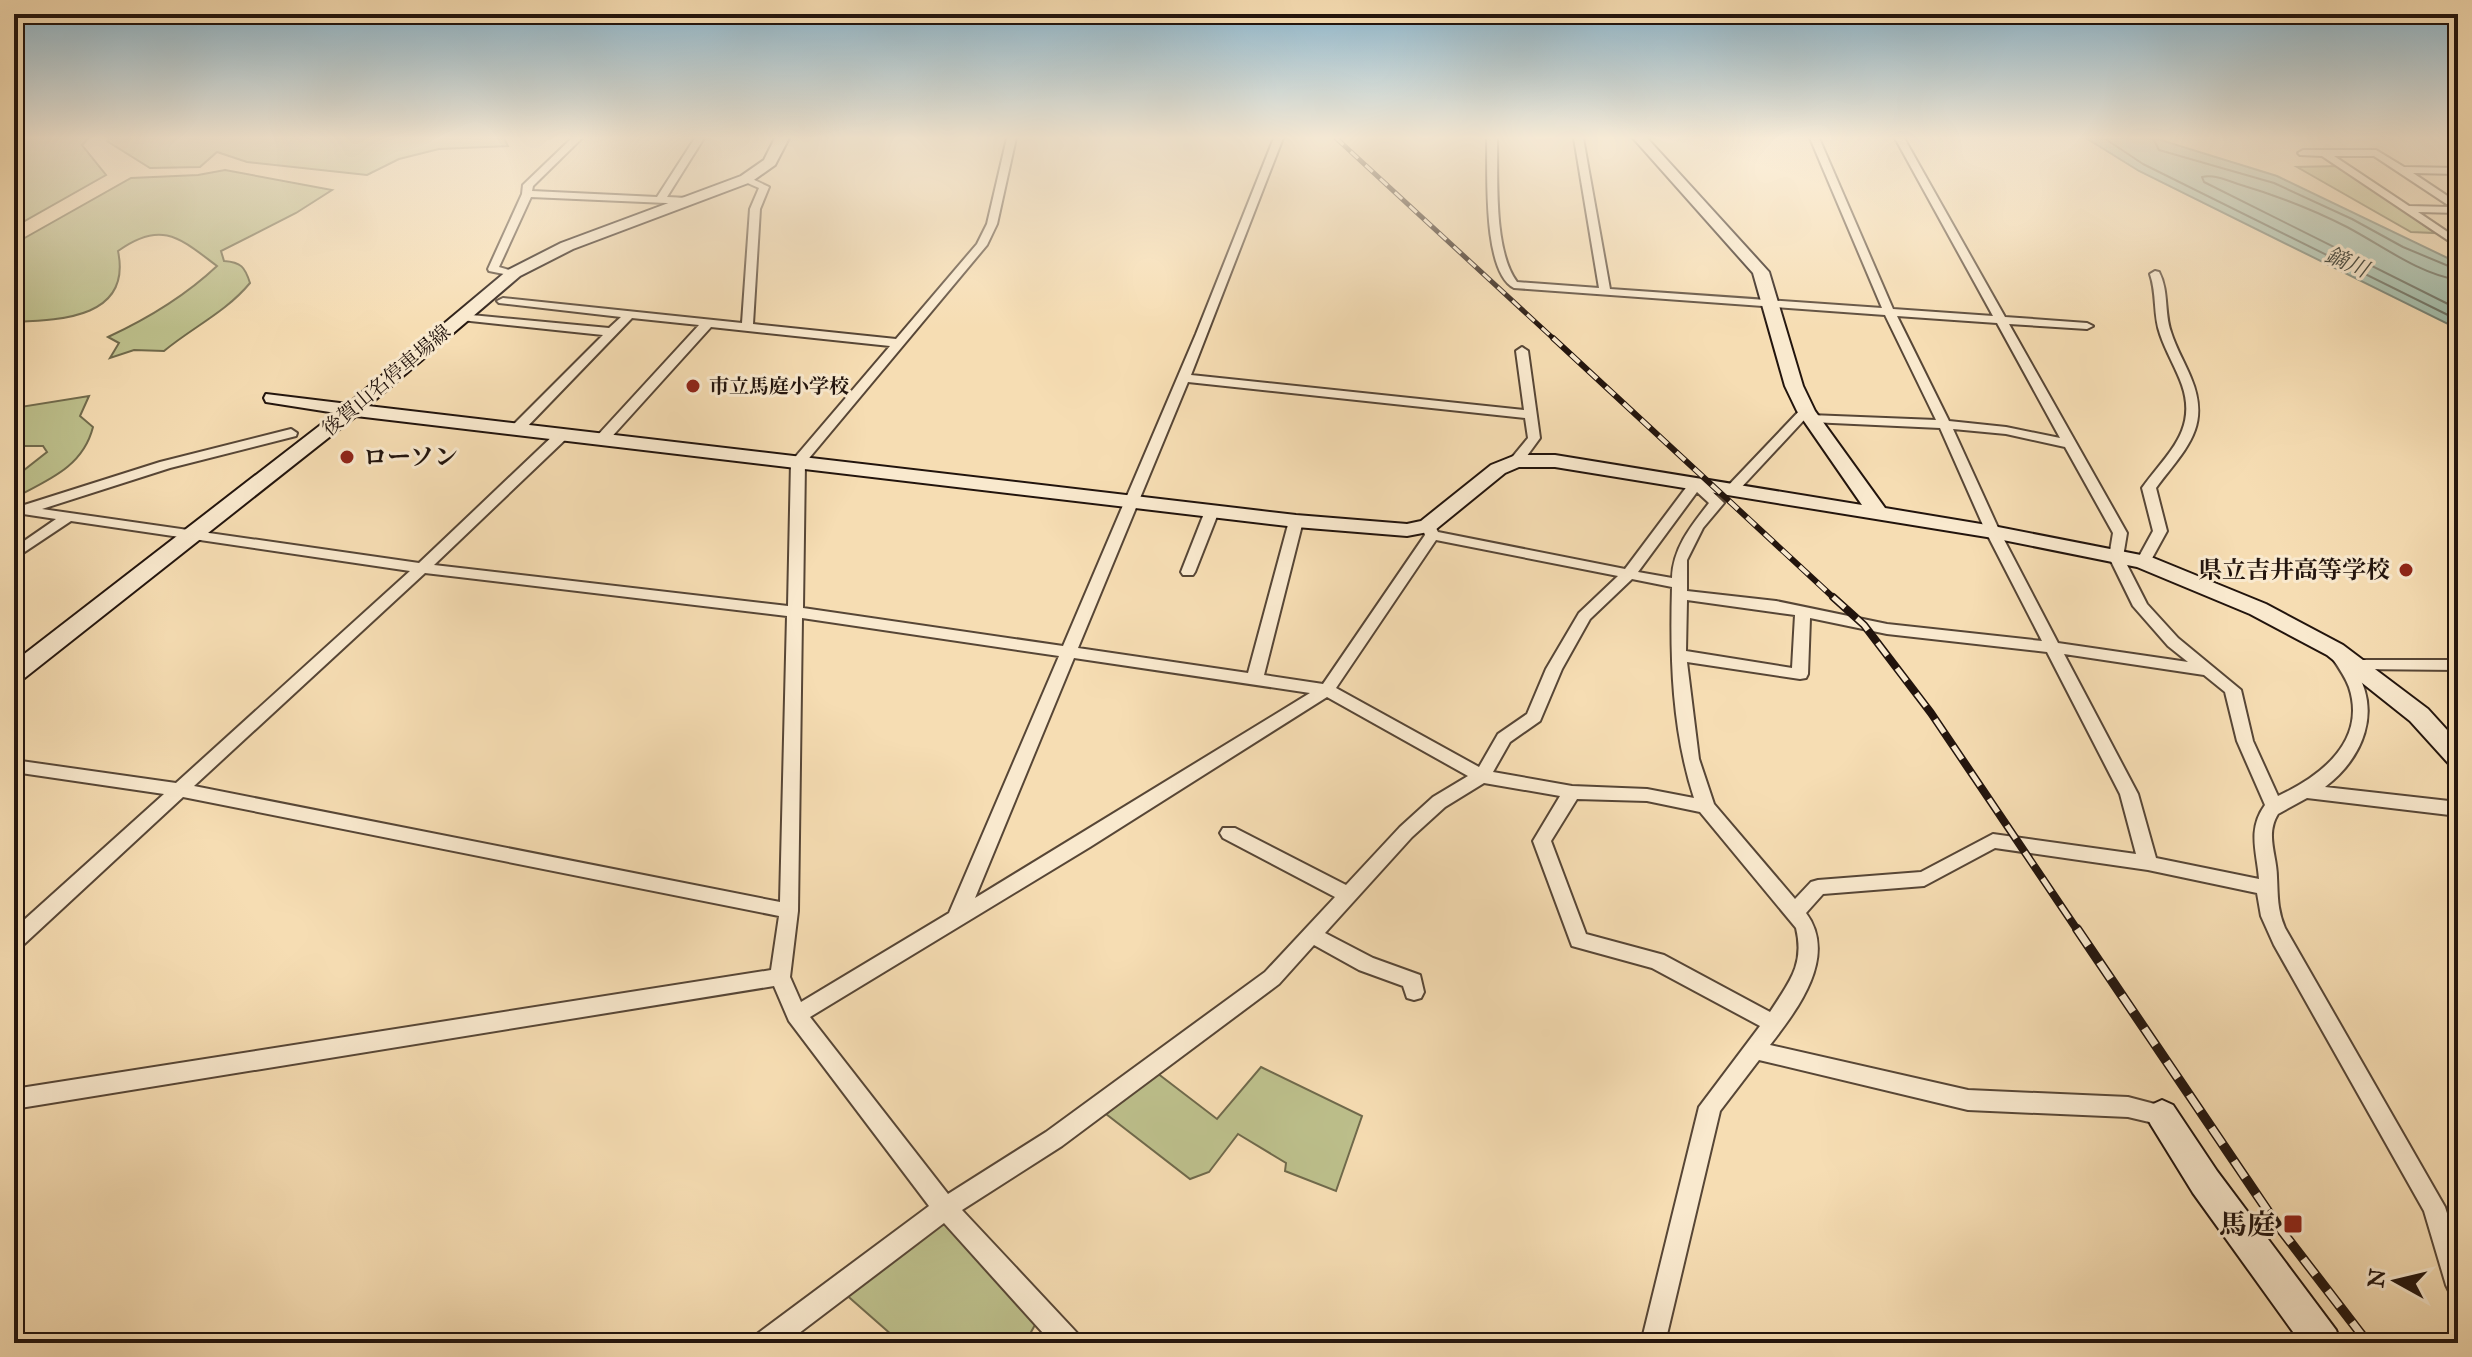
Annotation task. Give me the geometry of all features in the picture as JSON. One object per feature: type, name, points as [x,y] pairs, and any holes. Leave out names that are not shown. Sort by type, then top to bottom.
[{"type":"street","points":[[514,273],[493,269],[524,201]]},
{"type":"street","name":"後賀山名停車場線","points":[[14,674],[352,410],[514,273],[567,246],[688,201]]},
{"type":"street","points":[[747,328],[755,209],[758,201]]},
{"type":"street","points":[[996,201],[988,235],[798,462],[789,911],[780,977],[796,1015],[945,1208],[1069,1343]]},
{"type":"street","points":[[957,918],[1130,501],[1185,378],[1254,201]]},
{"type":"street","points":[[1496,201],[1499,257],[1507,280],[1514,285],[2087,326]]},
{"type":"street","points":[[1589,201],[1605,291]]},
{"type":"street","points":[[1697,201],[1755,264],[1772,304],[1794,386],[1808,415],[1879,514]]},
{"type":"street","points":[[1841,201],[1889,312],[1993,532],[2129,794],[2148,863]]},
{"type":"street","points":[[1934,201],[2120,533],[2116,557],[2141,606],[2173,642],[2233,690],[2245,741],[2274,806]]},
{"type":"street","points":[[2396,201],[2458,244]]},
{"type":"street","points":[[2407,209],[2458,209]]},
{"type":"street","points":[[2143,562],[2160,531],[2149,488],[2175,456],[2192,425],[2191,396],[2162,321],[2162,289],[2155,274]]},
{"type":"street","points":[[503,301],[896,343]]},
{"type":"street","points":[[518,428],[629,315]]},
{"type":"street","points":[[461,317],[611,332]]},
{"type":"street","points":[[602,439],[707,324]]},
{"type":"street","points":[[1516,461],[1534,438],[1522,351]]},
{"type":"street","points":[[1185,378],[1531,415]]},
{"type":"street","points":[[273,398],[352,410],[1296,521],[1430,530],[1629,574],[1679,590],[1887,629],[2052,647],[2210,671]]},
{"type":"street","points":[[1732,489],[1808,415],[1945,425],[2022,434],[2069,444]]},
{"type":"street","points":[[18,512],[165,465],[291,433]]},
{"type":"street","points":[[14,941],[422,568],[562,435]]},
{"type":"street","points":[[796,1015],[1327,690],[1430,530],[1498,469],[1516,461],[1555,461],[1732,489],[1993,532],[2143,562],[2258,609],[2335,650],[2419,715],[2458,758]]},
{"type":"street","points":[[766,1343],[945,1208],[1054,1139],[1272,978],[1406,832],[1439,802],[1482,776],[1504,738],[1534,717],[1554,669],[1584,616],[1629,574],[1696,484]]},
{"type":"street","points":[[1653,1343],[1710,1107],[1774,1024],[1808,963],[1810,946],[1805,926],[1795,912],[1706,807],[1690,759],[1678,655],[1680,560],[1697,527],[1717,503],[1696,484]]},
{"type":"street","points":[[1188,572],[1212,511]]},
{"type":"street","points":[[18,512],[422,568],[795,612],[1327,690],[1482,776],[1572,792],[1647,795],[1706,807]]},
{"type":"street","points":[[14,555],[68,517]]},
{"type":"street","points":[[1255,678],[1296,521]]},
{"type":"street","points":[[1678,655],[1800,674],[1803,611]]},
{"type":"street","points":[[2335,650],[2357,687],[2361,709],[2359,731],[2338,767],[2325,780],[2274,806],[2262,830],[2267,898],[2284,945],[2434,1207],[2458,1285]]},
{"type":"street","points":[[2355,664],[2458,665]]},
{"type":"street","points":[[14,766],[177,789],[789,911]]},
{"type":"street","points":[[2306,791],[2458,809]]},
{"type":"street","points":[[1572,792],[1542,841],[1579,940],[1657,961],[1774,1024]]},
{"type":"street","points":[[1229,833],[1348,895]]},
{"type":"street","points":[[1795,912],[1818,887],[1924,879],[1993,841],[2148,863],[2268,888]]},
{"type":"street","points":[[1312,935],[1366,964],[1413,981],[1414,992]]},
{"type":"street","points":[[14,1099],[780,977]]},
{"type":"street","points":[[1755,1050],[1968,1100],[2128,1107],[2162,1115],[2205,1182],[2323,1343]]},
{"type":"green space","points":[[14,201],[59,201],[14,227]]},
{"type":"green space","points":[[90,201],[314,201],[221,251],[224,261],[242,266],[250,283],[231,302],[164,351],[134,350],[110,358],[119,343],[108,337],[166,306],[217,266],[193,248],[170,236],[147,236],[133,241],[118,251],[119,273],[114,290],[104,302],[89,311],[71,316],[14,322],[14,244]]},
{"type":"green space","points":[[2357,201],[2390,201],[2435,233],[2411,232]]},
{"type":"green space","points":[[89,396],[80,416],[93,427],[81,452],[62,471],[14,498],[14,478],[47,452],[43,446],[14,446],[14,408]]},
{"type":"green space","points":[[1261,1067],[1362,1116],[1336,1191],[1285,1171],[1286,1163],[1238,1134],[1209,1172],[1190,1179],[1106,1114],[1157,1073],[1217,1119]]},
{"type":"green space","points":[[944,1214],[1036,1323],[1025,1343],[901,1343],[843,1292]]},
{"type":"water","name":"鏑川","points":[[2200,201],[2330,201],[2458,263],[2458,329]]},
{"type":"railway","points":[[1405,201],[1555,340]]},
{"type":"railway","points":[[1553,338],[1835,599]]},
{"type":"railway","points":[[1833,597],[1864,625],[1931,713],[2078,931]]},
{"type":"railway","points":[[2077,929],[2278,1226],[2368,1343]]},
{"type":"place","name":"市立馬庭小学校","points":[[693,386]]},
{"type":"place","name":"ローソン","points":[[347,457]]},
{"type":"place","name":"県立吉井高等学校","points":[[2406,570]]},
{"type":"place","name":"馬庭","points":[[2293,1224]]}]
